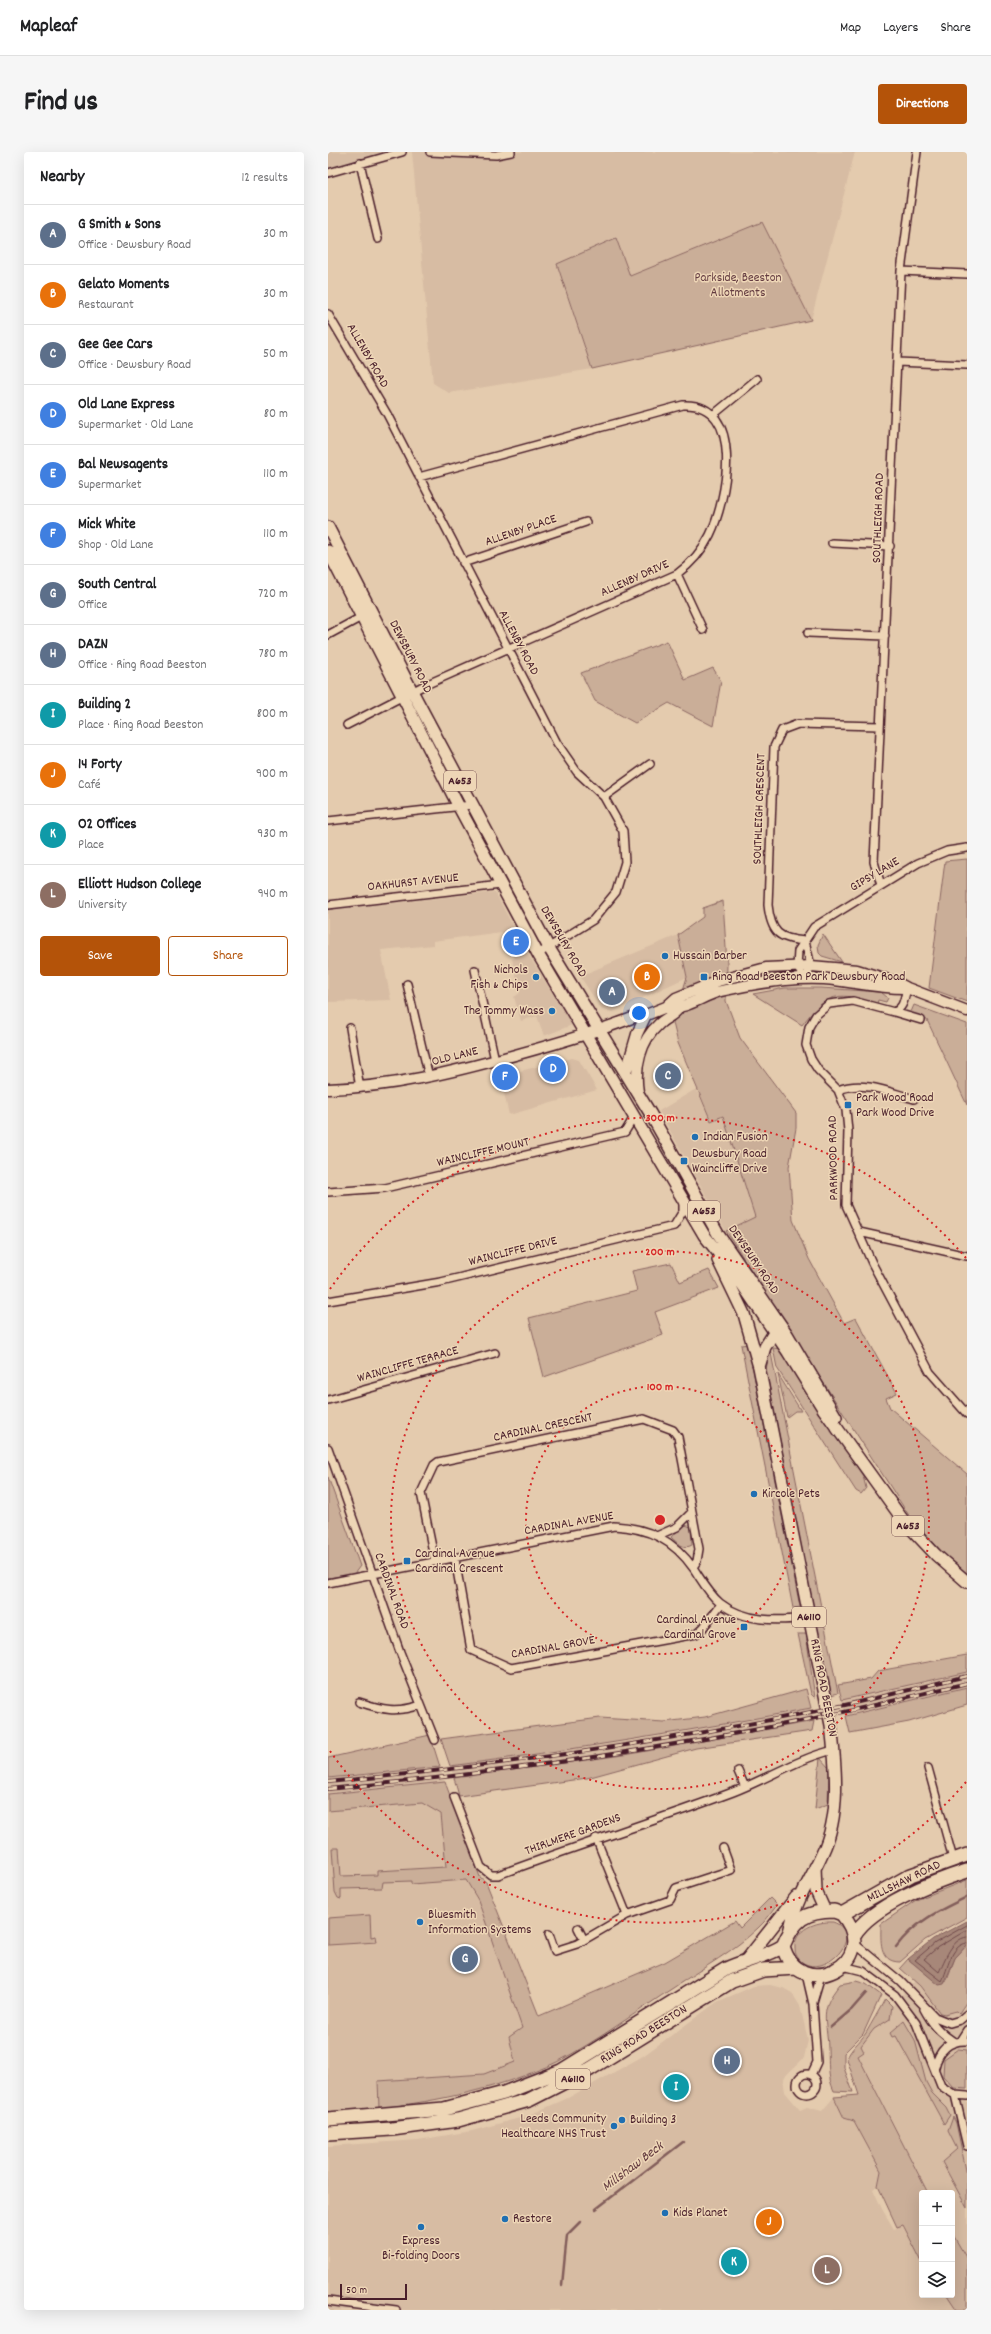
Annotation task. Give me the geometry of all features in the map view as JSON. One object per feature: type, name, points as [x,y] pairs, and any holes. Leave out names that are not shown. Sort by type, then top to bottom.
[{"type":"highway","name":"MILLSHAW ROAD","points":[[842,1914],[911,1875],[967,1855]]},
{"type":"highway","name":"MILLSHAW ROAD","points":[[855,1940],[859,1926],[875,1912],[967,1871]]},
{"type":"highway","points":[[825,1911],[842,1914],[855,1940],[850,1956],[834,1971],[821,1975],[801,1971],[789,1962],[783,1946],[789,1932],[796,1922],[804,1917],[825,1911]]},
{"type":"highway","name":"RING ROAD BEESTON","points":[[328,2119],[444,2109],[504,2093],[561,2070],[726,1969],[747,1959],[770,1953],[783,1946]]},
{"type":"highway","name":"RING ROAD BEESTON","points":[[328,2133],[392,2130],[458,2120],[529,2100],[590,2069],[732,1982],[763,1970],[801,1971]]},
{"type":"main road","name":"DEWSBURY ROAD","points":[[328,527],[332,544],[407,694],[459,807],[538,954],[704,1235],[814,1378],[860,1459],[903,1520],[936,1556],[967,1582]]},
{"type":"main road","name":"DEWSBURY ROAD","points":[[328,551],[367,614]]},
{"type":"main road","name":"DEWSBURY ROAD","points":[[407,694],[472,805],[549,948],[626,1072],[718,1234],[774,1327]]},
{"type":"main road","points":[[622,1095],[626,1072]]},
{"type":"main road","name":"RING ROAD BEESTON","points":[[704,1235],[735,1293],[751,1338],[759,1367],[831,1725],[836,1794],[829,1835],[822,1855],[815,1866],[794,1910],[789,1932]]},
{"type":"main road","points":[[751,1338],[754,1333],[774,1327]]},
{"type":"main road","name":"RING ROAD BEESTON","points":[[759,1367],[765,1347],[774,1327]]},
{"type":"main road","points":[[815,1866],[816,1891],[825,1911]]},
{"type":"main road","points":[[747,1959],[793,1900],[802,1892]]},
{"type":"street","points":[[328,173],[402,152]]},
{"type":"street","points":[[430,152],[496,155],[511,152]]},
{"type":"street","name":"SOUTHLEIGH ROAD","points":[[881,885],[874,862],[890,546],[901,271],[917,152]]},
{"type":"street","points":[[360,163],[378,239]]},
{"type":"street","points":[[901,271],[967,274]]},
{"type":"street","name":"ALLENBY ROAD","points":[[328,314],[387,414],[557,743],[576,772],[604,796],[624,831],[625,862],[616,892],[594,920],[538,954]]},
{"type":"street","points":[[897,362],[967,366]]},
{"type":"street","points":[[419,477],[683,405],[701,406],[713,415],[757,379]]},
{"type":"street","name":"ALLENBY DRIVE","points":[[347,725],[407,694],[507,648],[677,574],[697,556],[705,544],[715,522],[723,492],[727,459],[726,438],[713,415]]},
{"type":"street","name":"ALLENBY PLACE","points":[[463,563],[586,522]]},
{"type":"street","points":[[832,543],[890,546]]},
{"type":"street","points":[[677,574],[703,630]]},
{"type":"street","points":[[328,635],[367,614]]},
{"type":"street","points":[[808,633],[885,636]]},
{"type":"street","name":"SOUTHLEIGH CRESCENT","points":[[805,941],[787,940],[776,932],[769,919],[768,906],[774,747],[782,730],[798,724],[880,726]]},
{"type":"street","points":[[604,796],[650,764]]},
{"type":"street","points":[[328,821],[472,805]]},
{"type":"street","name":"GIPSY LANE","points":[[797,966],[798,951],[814,927],[918,863],[947,850],[967,848]]},
{"type":"street","name":"OAKHURST AVENUE","points":[[328,905],[501,885]]},
{"type":"street","points":[[805,941],[811,966],[805,979]]},
{"type":"street","points":[[797,966],[805,979]]},
{"type":"street","name":"OLD LANE","points":[[328,1089],[360,1088],[429,1077],[601,1031],[642,1014],[646,1015],[666,1007],[676,998],[718,981],[766,968],[811,966],[857,970],[896,982],[907,988]]},
{"type":"street","points":[[475,970],[495,1060]]},
{"type":"street","points":[[638,1093],[636,1070],[643,1045],[655,1028],[673,1015],[678,1009],[720,991],[773,981],[805,979],[907,988],[967,1011]]},
{"type":"street","points":[[407,984],[429,1077]]},
{"type":"street","points":[[894,1012],[900,1010],[904,1003],[907,988]]},
{"type":"street","name":"PARKWOOD ROAD","points":[[921,1020],[853,1001],[841,1001],[829,1004],[816,1015],[809,1027],[806,1045],[811,1059],[818,1070],[838,1090],[846,1110],[848,1131],[846,1205],[872,1263],[930,1372],[967,1414]]},
{"type":"street","points":[[666,1007],[678,1009]]},
{"type":"street","points":[[626,1072],[637,1034],[646,1015]]},
{"type":"street","points":[[350,1028],[360,1088]]},
{"type":"street","points":[[838,1090],[850,1085],[861,1084],[914,1099]]},
{"type":"street","name":"WAINCLIFFE MOUNT","points":[[328,1192],[385,1188],[625,1132],[634,1117]]},
{"type":"street","name":"WAINCLIFFE DRIVE","points":[[328,1301],[441,1282],[674,1226],[683,1211],[683,1199]]},
{"type":"street","points":[[859,1232],[967,1256]]},
{"type":"street","name":"WAINCLIFFE TERRACE","points":[[328,1400],[495,1353]]},
{"type":"street","name":"CARDINAL CRESCENT","points":[[435,1562],[421,1493],[428,1477],[438,1462],[644,1419],[673,1430],[678,1437],[699,1549],[697,1561],[693,1567]]},
{"type":"street","name":"CARDINAL ROAD","points":[[328,1448],[435,1740]]},
{"type":"street","points":[[659,1535],[677,1527],[692,1512]]},
{"type":"street","name":"CARDINAL AVENUE","points":[[328,1583],[455,1559],[614,1526],[642,1529],[659,1535],[675,1547],[693,1567],[709,1593],[721,1604],[746,1616],[776,1622],[809,1618]]},
{"type":"street","name":"CARDINAL GROVE","points":[[455,1559],[471,1650],[507,1668],[696,1634],[703,1628],[721,1604]]},
{"type":"street","points":[[359,1702],[389,1711],[407,1710],[421,1705]]},
{"type":"street","name":"THIRLMERE GARDENS","points":[[454,1797],[480,1867],[491,1874],[498,1874],[596,1838],[745,1787],[818,1754],[834,1750]]},
{"type":"street","points":[[928,1768],[953,1859]]},
{"type":"street","points":[[738,1771],[745,1787]]},
{"type":"street","points":[[596,1838],[627,1915]]},
{"type":"street","points":[[549,1934],[555,1951],[584,1940],[627,1915],[670,1900],[676,1888],[731,1870],[724,1848]]},
{"type":"street","points":[[578,1928],[584,1940]]},
{"type":"street","points":[[855,1940],[935,2017],[943,2022],[950,2023],[960,2020],[967,2014]]},
{"type":"street","points":[[834,1971],[847,1967],[863,1971],[889,1989],[916,2023],[941,2086],[955,2096],[967,2096]]},
{"type":"street","points":[[801,1971],[813,2004],[817,2062],[811,2075]]},
{"type":"street","points":[[813,2004],[821,1975]]},
{"type":"street","points":[[920,2001],[931,2024],[960,2042]]},
{"type":"street","points":[[935,2068],[941,2051],[960,2042],[967,2030]]},
{"type":"street","points":[[955,2096],[967,2141]]},
{"type":"street","points":[[328,2301],[396,2310]]},
{"type":"shaded area","points":[[328,152],[402,152],[328,173]]},
{"type":"shaded area","points":[[412,152],[855,152],[811,320],[762,222],[630,276],[616,238],[557,265],[592,369],[449,393],[433,383]]},
{"type":"shaded area","points":[[495,892],[526,951],[572,1025],[544,1036],[537,1016],[521,1021],[514,997],[520,993],[512,959],[515,958],[502,932],[433,941],[433,945],[381,950],[391,1000],[328,1002],[328,910]]},
{"type":"shaded area","points":[[678,935],[687,977],[613,1012],[602,1010],[580,976]]},
{"type":"shaded area","points":[[572,1058],[579,1060],[597,1090],[509,1115],[500,1076]]},
{"type":"shaded area","points":[[696,1089],[711,1121],[723,1116],[756,1218],[726,1231],[659,1111]]},
{"type":"shaded area","points":[[967,1672],[967,1687],[846,1716],[842,1700]]},
{"type":"shaded area","points":[[811,1708],[814,1721],[630,1754],[454,1778],[450,1766],[654,1737]]},
{"type":"shaded area","points":[[440,1767],[445,1782],[328,1794],[328,1778]]},
{"type":"shaded area","points":[[422,1803],[441,1814],[448,1881],[466,1880],[478,1900],[522,2028],[509,2037],[515,2062],[484,2074],[378,2081],[379,2108],[328,2111],[328,1811]]},
{"type":"shaded area","points":[[915,1981],[940,2013],[953,2013],[963,2010],[967,2001],[967,2259],[955,2238],[955,2190],[926,2190],[858,2056],[864,2052],[861,2046],[874,2029],[890,2019],[892,2006]]},
{"type":"shaded area","points":[[770,1985],[783,1988],[792,1993],[800,2006],[808,2040],[804,2058],[783,2078],[785,2092],[800,2110],[807,2107],[822,2111],[834,2097],[844,2118],[854,2121],[881,2171],[878,2186],[873,2189],[882,2209],[894,2229],[902,2225],[919,2256],[919,2298],[949,2298],[957,2310],[328,2310],[328,2146],[418,2140],[472,2131],[527,2116],[568,2098],[643,2056],[717,2002],[754,1986]]},
{"type":"green space","name":"Parkside, Beeston Allotments","points":[[762,222],[811,320],[592,369],[557,264],[616,238],[630,276]]},
{"type":"green space","points":[[667,641],[685,680],[713,668],[721,681],[713,726],[669,703],[635,723],[595,701],[581,673]]},
{"type":"green space","points":[[967,859],[967,1002],[929,988],[945,861]]},
{"type":"green space","points":[[723,901],[727,964],[726,1001],[740,1038],[796,1113],[796,1128],[789,1167],[793,1220],[809,1259],[844,1323],[856,1318],[897,1393],[886,1398],[890,1408],[967,1474],[967,1573],[942,1552],[908,1514],[726,1231],[755,1217],[723,1116],[711,1121],[678,1043],[673,1023],[687,977],[678,935],[703,917],[703,908]]},
{"type":"green space","points":[[823,934],[842,962],[822,956],[819,953],[818,945]]},
{"type":"green space","points":[[785,988],[821,988],[881,992],[888,998],[886,1002],[878,1000],[877,1004],[853,997],[835,997],[827,1000],[819,1006],[802,1025],[753,994]]},
{"type":"green space","points":[[914,1005],[967,1024],[967,1105],[927,1020],[914,1016],[911,1012]]},
{"type":"green space","points":[[671,1263],[680,1282],[709,1270],[719,1288],[655,1312],[663,1335],[544,1377],[529,1318],[637,1291],[632,1271]]},
{"type":"green space","points":[[748,1344],[800,1607],[793,1608],[741,1345]]},
{"type":"green space","points":[[770,1348],[838,1693],[831,1695],[766,1370]]},
{"type":"green space","points":[[773,1348],[781,1349],[863,1476],[866,1488],[861,1494],[856,1491],[777,1368]]},
{"type":"green space","points":[[778,1374],[801,1411],[795,1411],[787,1417]]},
{"type":"green space","points":[[328,1477],[360,1566],[354,1574],[328,1578]]},
{"type":"green space","points":[[685,1525],[691,1527],[692,1545],[686,1547],[671,1537]]},
{"type":"green space","points":[[798,1634],[806,1634],[815,1698],[811,1694]]},
{"type":"green space","points":[[967,1655],[967,1672],[842,1700],[838,1685],[871,1679],[878,1671]]},
{"type":"green space","points":[[967,1687],[967,1705],[909,1722],[850,1733],[846,1716]]},
{"type":"green space","points":[[806,1689],[811,1708],[586,1747],[495,1760],[450,1766],[441,1739],[600,1718],[664,1722],[705,1717]]},
{"type":"green space","points":[[814,1721],[812,1731],[696,1748],[587,1778],[459,1796],[454,1778],[630,1754]]},
{"type":"green space","points":[[430,1735],[440,1767],[328,1778],[328,1758]]},
{"type":"green space","points":[[820,1758],[829,1768],[828,1804],[815,1809]]},
{"type":"green space","points":[[445,1782],[480,1877],[486,1882],[539,2016],[665,1962],[735,1921],[740,1928],[770,1898],[777,1905],[761,1926],[729,1951],[602,2035],[557,2062],[514,2079],[470,2092],[425,2102],[379,2108],[378,2081],[484,2074],[515,2062],[509,2037],[522,2028],[478,1900],[466,1880],[411,1884],[411,1881],[383,1882],[382,1888],[341,1889],[341,1899],[338,1898],[335,1892],[332,1848],[339,1848],[341,1876],[377,1875],[377,1871],[446,1867],[441,1814],[422,1803],[328,1811],[328,1794]]},
{"type":"green space","points":[[967,1880],[967,1917],[925,1940],[900,1962],[893,1961],[884,1954],[881,1943],[881,1924],[916,1900]]},
{"type":"green space","points":[[370,1915],[371,1937],[376,1936],[377,1942],[328,1945],[328,1918]]},
{"type":"green space","points":[[833,1922],[842,1928],[846,1936],[839,1953],[822,1965],[812,1966],[802,1962],[795,1951],[795,1942],[798,1936],[802,1931],[813,1925]]},
{"type":"green space","points":[[967,1945],[967,2001],[959,2013],[957,2011],[945,2014],[940,2013],[920,1986],[900,1968],[908,1959],[927,1974],[946,1982],[955,1958]]},
{"type":"green space","points":[[856,1981],[866,1984],[881,1995],[863,2034],[844,2053],[844,2068],[853,2092],[834,2091],[830,2080],[829,2070],[825,2015],[826,2008],[833,1993],[840,1984]]},
{"type":"green space","points":[[885,1999],[892,2006],[890,2019],[874,2029],[861,2046],[864,2052],[858,2056],[926,2190],[919,2190],[919,2256],[903,2225],[897,2227],[878,2186],[881,2171],[854,2121],[844,2118],[834,2097],[859,2095],[847,2059],[848,2055],[866,2033]]},
{"type":"green space","points":[[904,2021],[915,2040],[926,2082],[932,2093],[946,2107],[950,2115],[944,2124],[896,2036],[892,2037],[890,2033]]},
{"type":"green space","points":[[958,2049],[967,2050],[967,2089],[954,2088],[943,2076],[944,2059]]},
{"type":"green space","points":[[953,2117],[956,2123],[967,2175],[967,2208],[942,2162],[957,2149],[948,2131]]},
{"type":"green space","points":[[955,2238],[967,2259],[967,2310],[957,2310],[949,2298],[955,2298]]},
{"type":"water","points":[[967,1921],[967,1945],[955,1958],[944,1984],[939,1985],[908,1959],[933,1939]]},
{"type":"waterway","name":"Millshaw Beck","points":[[896,1947],[903,1938],[919,1924],[937,1912],[967,1897]]},
{"type":"waterway","name":"Millshaw Beck","points":[[831,2027],[852,2009],[866,1993]]},
{"type":"waterway","name":"Millshaw Beck","points":[[596,2209],[683,2142]]},
{"type":"waterway","name":"Millshaw Beck","points":[[562,2285],[567,2235],[580,2222]]},
{"type":"railway","points":[[328,1782],[510,1762],[631,1744],[751,1724],[831,1708],[967,1676]]},
{"type":"railway","points":[[328,1789],[511,1769],[694,1741],[872,1706],[967,1683]]},
{"type":"place","name":"Bal Newsagents","points":[[516,942]]},
{"type":"place","name":"Hussain Barber","points":[[665,956]]},
{"type":"place","name":"Nichols Fish & Chips","points":[[536,977]]},
{"type":"place","name":"Gelato Moments","points":[[647,977]]},
{"type":"place","name":"Ring Road Beeston Park Dewsbury Road","points":[[704,977]]},
{"type":"place","name":"G Smith & Sons","points":[[612,992]]},
{"type":"place","name":"The Tommy Wass","points":[[552,1011]]},
{"type":"place","name":"Old Lane Express","points":[[553,1069]]},
{"type":"place","name":"Gee Gee Cars","points":[[668,1076]]},
{"type":"place","name":"Mick White","points":[[505,1077]]},
{"type":"place","name":"Park Wood Road Park Wood Drive","points":[[848,1105]]},
{"type":"place","name":"Indian Fusion","points":[[695,1137]]},
{"type":"place","name":"Dewsbury Road Waincliffe Drive","points":[[684,1161]]},
{"type":"place","name":"Kircole Pets","points":[[754,1494]]},
{"type":"place","name":"Cardinal Avenue Cardinal Crescent","points":[[407,1561]]},
{"type":"place","name":"Cardinal Avenue Cardinal Grove","points":[[744,1627]]},
{"type":"place","name":"Bluesmith Information Systems","points":[[420,1922]]},
{"type":"place","name":"South Central","points":[[465,1959]]},
{"type":"place","name":"DAZN","points":[[727,2061]]},
{"type":"place","name":"Building 2","points":[[676,2087]]},
{"type":"place","name":"Building 3","points":[[622,2120]]},
{"type":"place","name":"Leeds Community Healthcare NHS Trust","points":[[614,2126]]},
{"type":"place","name":"Kids Planet","points":[[665,2213]]},
{"type":"place","name":"Restore","points":[[505,2219]]},
{"type":"place","name":"14 Forty","points":[[769,2222]]},
{"type":"place","name":"Express Bi-folding Doors","points":[[421,2227]]},
{"type":"place","name":"O2 Offices","points":[[734,2262]]},
{"type":"place","name":"Elliott Hudson College","points":[[827,2270]]}]
